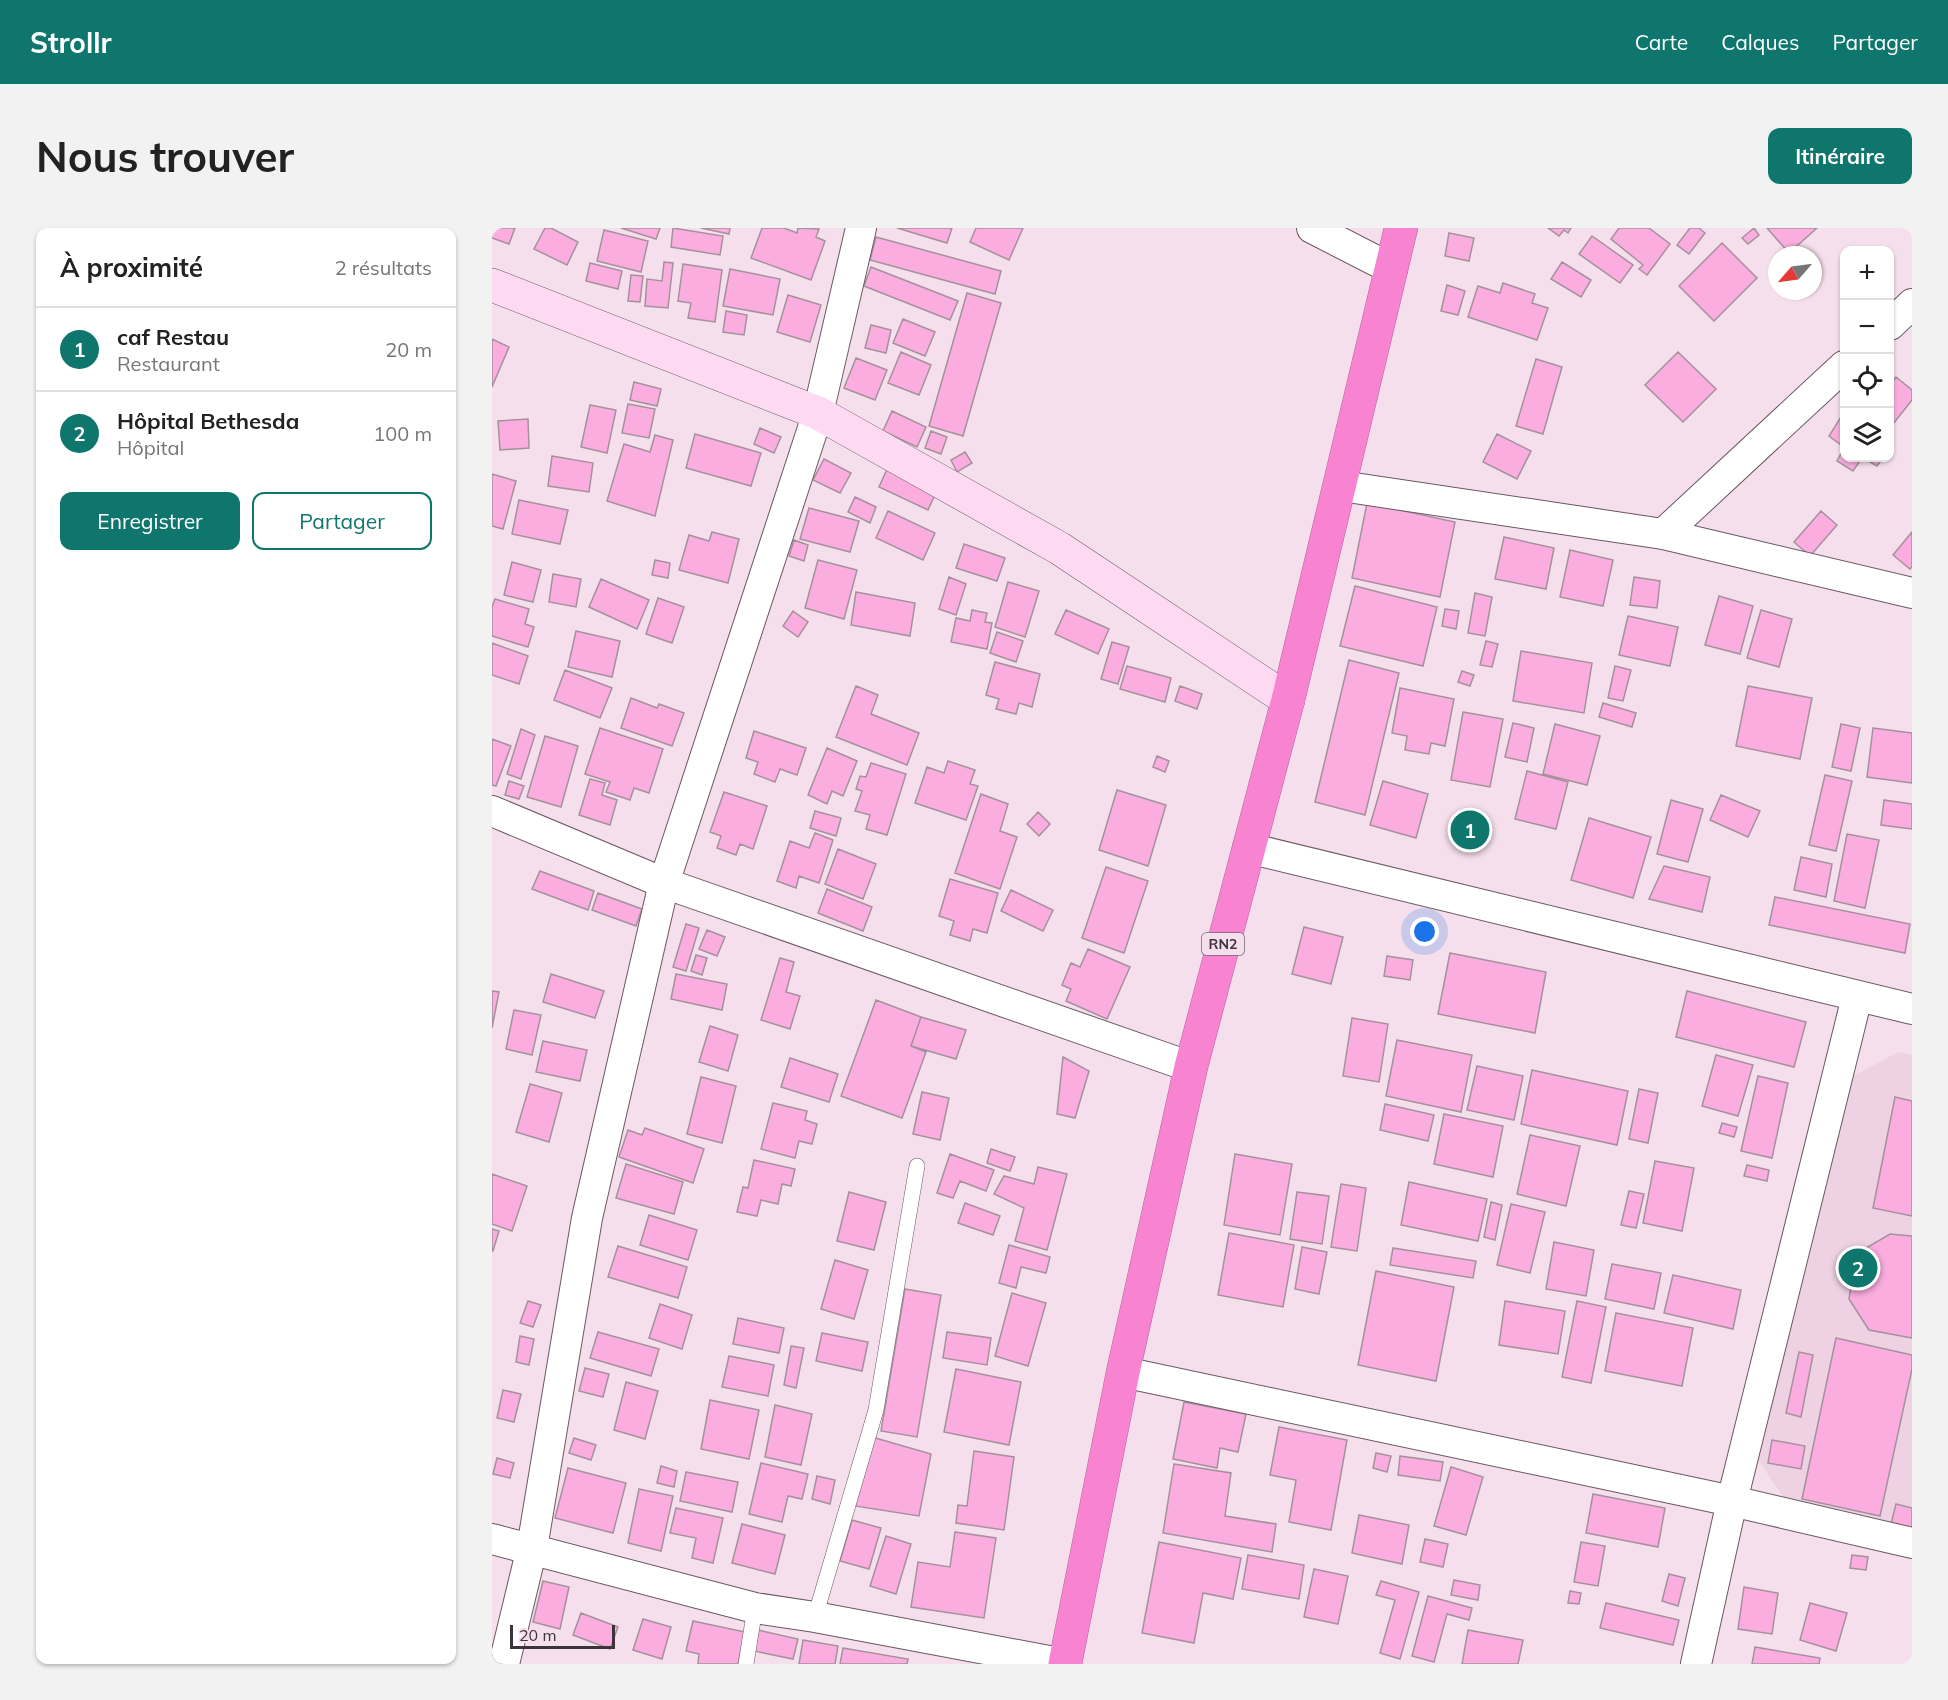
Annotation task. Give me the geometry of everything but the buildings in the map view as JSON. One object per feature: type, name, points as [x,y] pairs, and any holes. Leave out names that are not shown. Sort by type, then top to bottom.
[{"type":"highway","name":"RN2","points":[[1065,1664],[1123,1372],[1191,1067],[1288,700],[1401,228]]},
{"type":"street","points":[[504,1664],[532,1548],[587,1218],[664,883],[818,413],[861,228]]},
{"type":"street","points":[[1312,228],[1392,269]]},
{"type":"street","points":[[492,285],[818,413],[1059,548],[1288,700]]},
{"type":"street","points":[[1894,321],[1912,304]]},
{"type":"street","points":[[1663,534],[1840,371]]},
{"type":"street","points":[[1341,486],[1663,534],[1912,593]]},
{"type":"street","points":[[492,811],[664,883],[1191,1067]]},
{"type":"street","points":[[1248,848],[1912,1009]]},
{"type":"street","points":[[1696,1664],[1732,1501],[1857,997]]},
{"type":"street","points":[[1123,1372],[1732,1501],[1912,1543]]},
{"type":"street","points":[[492,1539],[755,1608],[815,1617],[1065,1664]]},
{"type":"lane","points":[[815,1617],[876,1410],[917,1166]]},
{"type":"lane","points":[[746,1664],[755,1608]]},
{"type":"shaded area","points":[[1898,1052],[1912,1055],[1912,1530],[1788,1504],[1757,1458],[1850,1078]]},
{"type":"place","name":"caf Restau","points":[[1470,830]]},
{"type":"place","name":"Hôpital Bethesda","points":[[1858,1268]]}]
